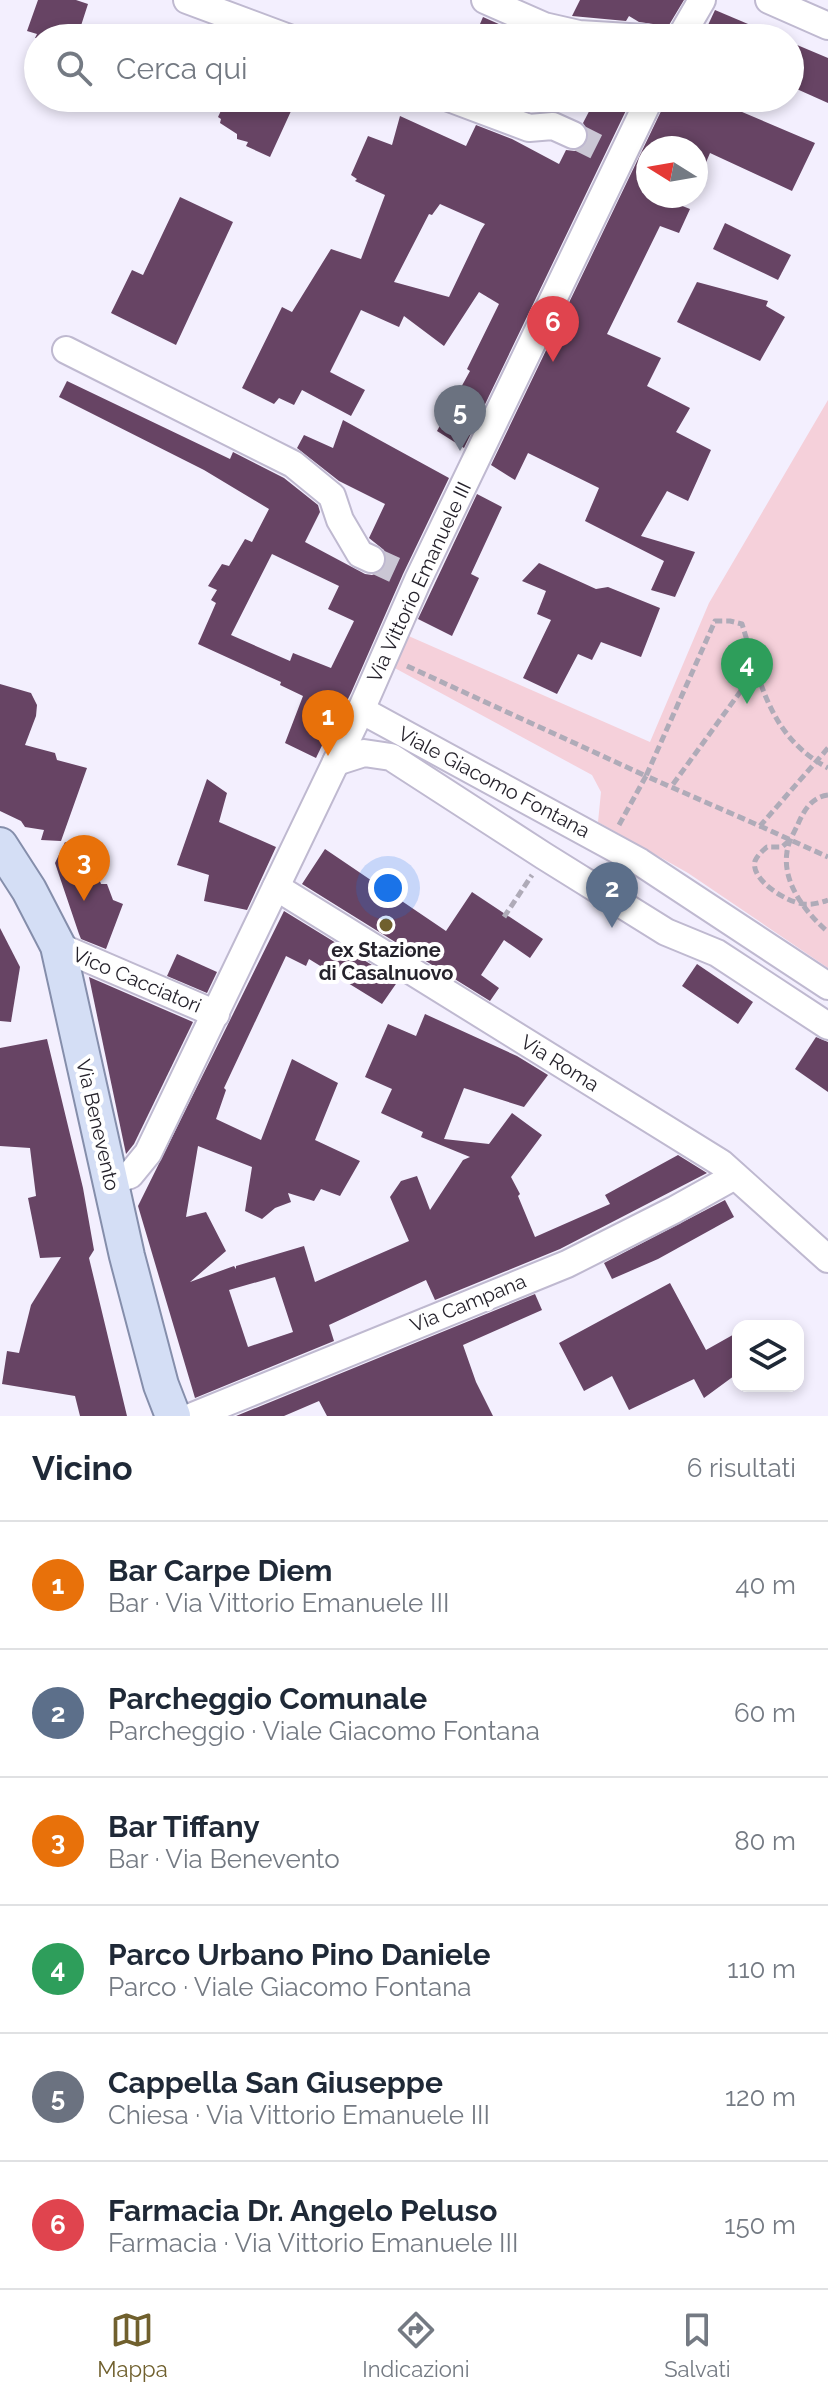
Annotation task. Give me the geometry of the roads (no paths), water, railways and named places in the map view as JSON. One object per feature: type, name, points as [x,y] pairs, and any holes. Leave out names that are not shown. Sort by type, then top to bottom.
[{"type":"main road","name":"Via Benevento","points":[[0,845],[29,890],[58,946],[127,1256],[161,1385],[173,1416]]},
{"type":"street","points":[[187,0],[251,24]]},
{"type":"street","points":[[485,0],[539,24]]},
{"type":"street","points":[[688,24],[702,0]]},
{"type":"street","points":[[769,0],[828,26]]},
{"type":"street","points":[[486,112],[529,128],[553,126],[573,135]]},
{"type":"street","name":"Via Vittorio Emanuele III","points":[[111,1181],[130,1175],[148,1153],[361,710],[413,578],[615,156],[642,112]]},
{"type":"street","points":[[66,350],[293,464],[332,496],[340,520],[360,554],[371,559]]},
{"type":"street","name":"Viale Giacomo Fontana","points":[[361,710],[629,856],[828,986]]},
{"type":"street","points":[[336,762],[364,753],[391,757],[666,932],[717,953],[828,1026]]},
{"type":"street","name":"Via Roma","points":[[276,887],[721,1163],[828,1259]]},
{"type":"street","name":"Vico Cacciatori","points":[[58,946],[216,1014]]},
{"type":"street","name":"Via Campana","points":[[193,1416],[567,1264],[735,1176]]},
{"type":"tunnel","points":[[573,135],[609,153]]},
{"type":"tunnel","points":[[371,559],[408,576]]},
{"type":"place","name":"Farmacia Dr. Angelo Peluso","points":[[553,362]]},
{"type":"place","name":"Cappella San Giuseppe","points":[[460,451]]},
{"type":"place","name":"Parco Urbano Pino Daniele","points":[[747,704]]},
{"type":"place","name":"Bar Carpe Diem","points":[[328,756]]},
{"type":"place","name":"Bar Tiffany","points":[[84,901]]},
{"type":"place","name":"ex Stazione di Casalnuovo","points":[[386,925]]},
{"type":"place","name":"Parcheggio Comunale","points":[[612,928]]}]
